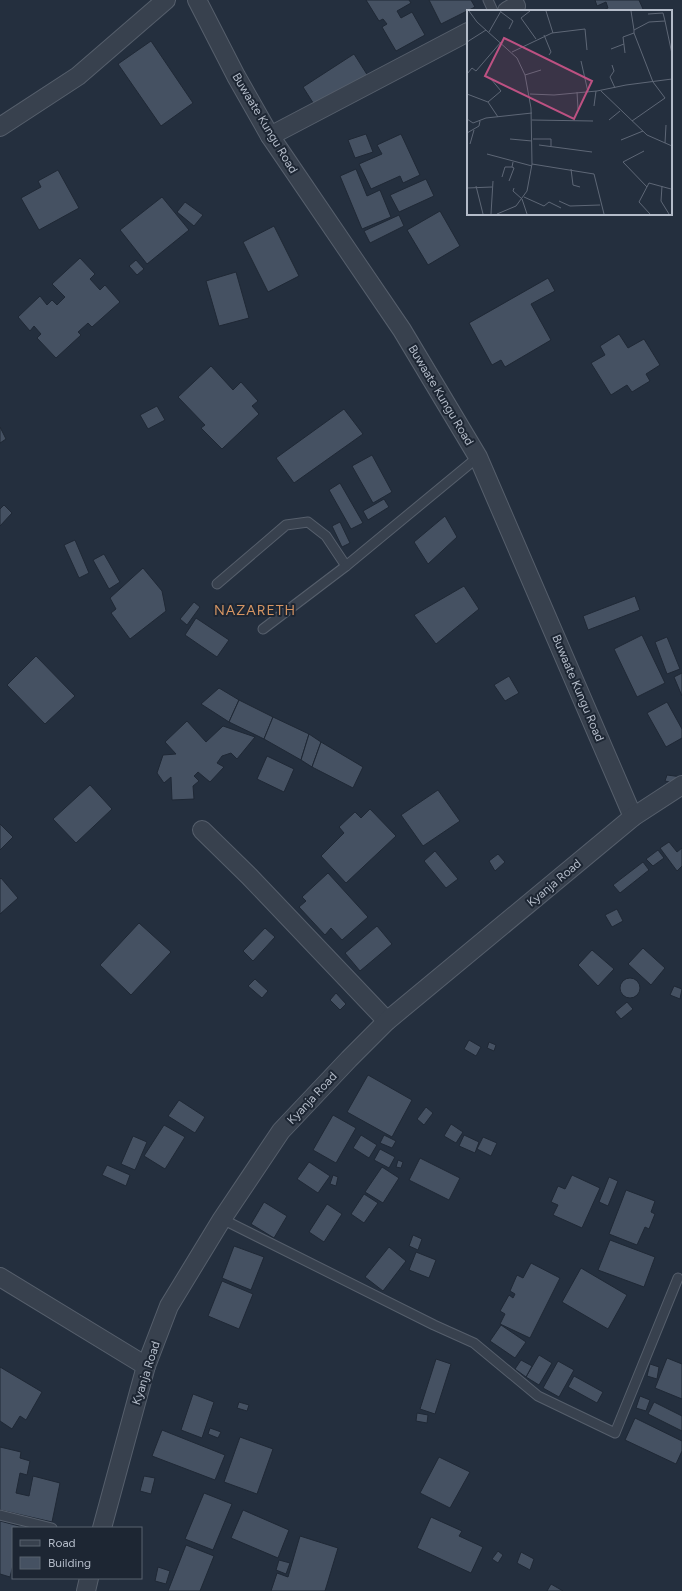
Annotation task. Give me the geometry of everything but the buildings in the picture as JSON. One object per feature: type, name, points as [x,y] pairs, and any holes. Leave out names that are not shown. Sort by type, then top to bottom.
[{"type":"street","points":[[0,127],[78,76],[166,0]]},
{"type":"street","name":"Buwaate Kungu Road","points":[[197,0],[236,76],[270,136],[402,330],[478,456],[633,817]]},
{"type":"street","points":[[270,136],[467,33]]},
{"type":"street","name":"Kyanja Road","points":[[102,1527],[146,1366],[169,1306],[222,1219],[281,1131],[387,1021],[633,817],[682,785]]},
{"type":"street","points":[[202,830],[249,876],[387,1021]]},
{"type":"street","points":[[0,1277],[146,1366]]},
{"type":"street","points":[[86,1591],[89,1579]]},
{"type":"lane","points":[[488,0],[493,10]]},
{"type":"lane","points":[[263,629],[346,566],[478,456]]},
{"type":"lane","points":[[217,584],[286,525],[308,522],[326,536],[346,566]]},
{"type":"lane","points":[[222,1219],[474,1343],[538,1396],[615,1433],[678,1278]]},
{"type":"lane","points":[[0,1515],[48,1527]]},
{"type":"district","name":"NAZARETH","points":[[255,610]]}]
